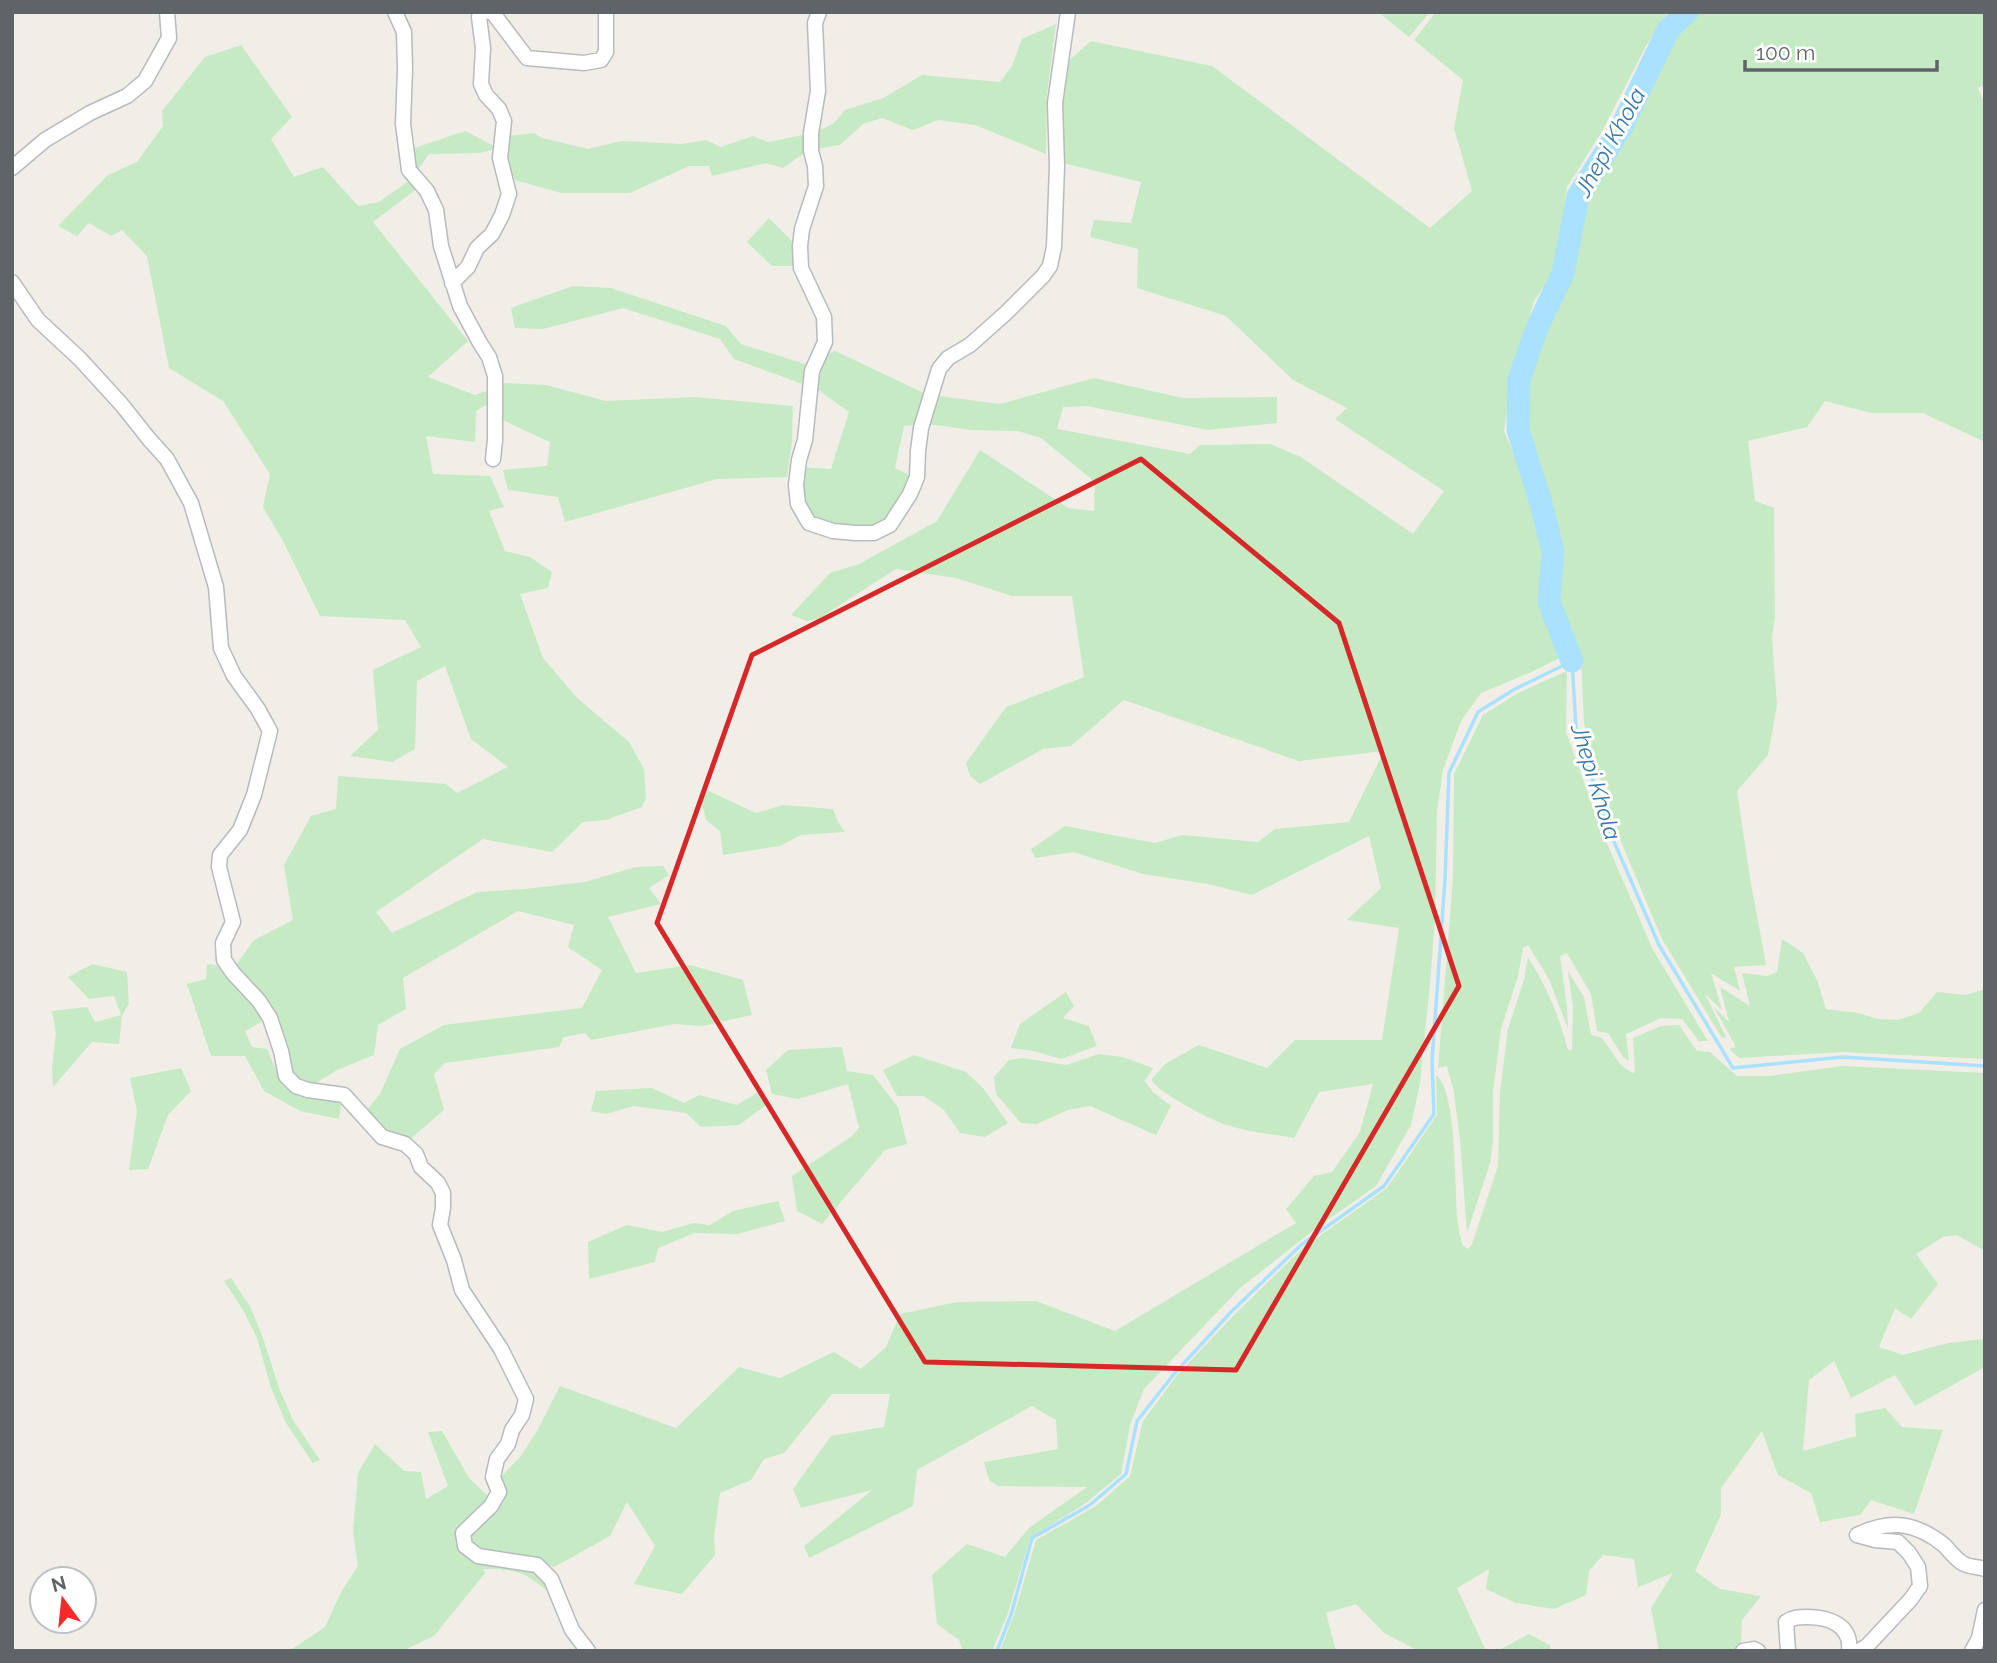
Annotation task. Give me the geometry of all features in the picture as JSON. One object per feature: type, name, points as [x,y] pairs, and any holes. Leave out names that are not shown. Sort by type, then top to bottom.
[{"type":"street","points":[[12,168],[45,141],[90,113],[127,96],[145,81],[169,38],[167,12]]},
{"type":"street","points":[[395,12],[404,32],[403,124],[409,170],[427,191],[436,210],[441,247],[460,306],[489,357],[495,376],[493,459]]},
{"type":"street","points":[[452,283],[468,267],[477,248],[492,234],[509,194],[500,158],[504,121],[481,84],[483,48],[479,17],[483,12]]},
{"type":"street","points":[[490,12],[527,58],[584,63],[601,60],[607,52],[606,12]]},
{"type":"street","points":[[819,12],[815,23],[818,91],[811,134],[816,186],[800,246],[801,268],[824,317],[825,342],[812,371],[806,440],[799,460],[796,485],[799,504],[809,523],[833,531],[855,534],[874,533],[890,525],[910,494],[917,477],[921,428],[939,369],[948,358],[970,345],[1007,312],[1050,266],[1054,247],[1057,166],[1055,103],[1068,12]]},
{"type":"street","points":[[12,282],[38,320],[80,359],[167,459],[191,503],[216,587],[221,648],[234,676],[270,731],[254,795],[240,830],[220,855],[219,867],[233,922],[223,943],[224,960],[270,1018],[286,1076],[296,1086],[308,1090],[344,1095],[382,1137],[405,1143],[416,1154],[421,1167],[438,1183],[443,1193],[440,1225],[462,1290],[501,1349],[526,1399],[522,1415],[512,1430],[508,1444],[497,1459],[494,1477],[499,1492],[491,1506],[463,1533],[465,1546],[478,1556],[537,1565],[551,1578],[572,1630],[588,1651]]},
{"type":"street","points":[[1859,1651],[1911,1600],[1920,1586],[1918,1567],[1898,1542],[1857,1535],[1874,1527],[1897,1525],[1920,1528],[1964,1564],[1985,1569]]},
{"type":"street","points":[[1972,1651],[1979,1637],[1985,1610]]},
{"type":"street","points":[[1788,1651],[1786,1622],[1793,1617],[1815,1617],[1832,1620],[1843,1629],[1850,1642],[1849,1651]]},
{"type":"street","points":[[1743,1651],[1758,1651]]},
{"type":"highlighted area","points":[[1141,459],[1339,623],[1459,986],[1236,1370],[925,1362],[657,923],[752,655]]},
{"type":"green space","points":[[1378,12],[1430,12],[1409,37]]},
{"type":"green space","points":[[1436,12],[1668,12],[1646,46],[1601,133],[1567,187],[1556,269],[1534,301],[1512,376],[1504,431],[1522,473],[1535,515],[1543,549],[1541,602],[1562,657],[1481,693],[1461,721],[1443,770],[1437,811],[1435,917],[1420,1083],[1411,1125],[1376,1186],[1319,1226],[1240,1288],[1144,1389],[1130,1425],[1121,1474],[1086,1503],[1030,1538],[1007,1616],[992,1651],[963,1651],[959,1640],[937,1624],[932,1575],[967,1544],[1005,1557],[1029,1528],[1087,1487],[998,1486],[989,1480],[984,1462],[1058,1449],[1056,1420],[1032,1406],[917,1470],[913,1506],[809,1558],[804,1546],[872,1490],[801,1508],[793,1489],[831,1436],[884,1427],[890,1394],[832,1394],[784,1453],[764,1459],[751,1480],[720,1493],[714,1537],[715,1555],[682,1594],[634,1584],[655,1546],[627,1502],[610,1536],[554,1567],[529,1556],[478,1549],[470,1537],[500,1478],[520,1457],[537,1431],[560,1386],[676,1428],[739,1367],[780,1378],[834,1352],[861,1369],[886,1347],[900,1314],[957,1302],[1036,1301],[1115,1331],[1296,1223],[1286,1209],[1314,1176],[1332,1172],[1360,1132],[1373,1084],[1319,1092],[1294,1138],[1219,1122],[1175,1099],[1151,1080],[1165,1064],[1199,1045],[1267,1068],[1295,1040],[1382,1040],[1399,928],[1347,920],[1381,888],[1369,836],[1252,895],[1208,884],[1143,874],[1073,852],[1035,858],[1031,849],[1065,826],[1155,843],[1182,835],[1258,842],[1275,829],[1349,822],[1384,751],[1299,761],[1124,700],[1071,746],[1043,749],[980,784],[970,776],[966,763],[1006,707],[1084,677],[1072,596],[1012,596],[956,578],[896,569],[818,619],[807,621],[791,615],[830,573],[859,564],[937,521],[980,450],[1068,508],[1094,511],[1095,482],[1041,438],[1018,431],[972,430],[928,424],[939,396],[1000,404],[1094,378],[1183,398],[1277,397],[1277,423],[1208,430],[1087,406],[1063,407],[1057,429],[1190,454],[1200,445],[1270,444],[1301,457],[1413,534],[1444,491],[1335,419],[1347,408],[1293,380],[1226,316],[1137,288],[1138,249],[1090,237],[1094,220],[1131,223],[1141,182],[1063,163],[1059,99],[1064,65],[1091,41],[1212,66],[1430,228],[1472,191],[1454,128],[1463,80],[1414,40]]},
{"type":"green space","points":[[1697,12],[1985,12],[1985,85],[1978,88],[1985,105],[1985,442],[1923,413],[1871,413],[1825,401],[1807,427],[1748,441],[1755,501],[1774,508],[1775,617],[1772,637],[1777,705],[1768,755],[1737,791],[1766,965],[1734,967],[1740,991],[1711,973],[1722,1010],[1705,994],[1726,1037],[1722,1038],[1662,939],[1614,825],[1584,723],[1581,657],[1555,598],[1558,546],[1525,428],[1523,374],[1542,326],[1570,273],[1588,198],[1628,134],[1655,83],[1677,29]]},
{"type":"green space","points":[[1056,24],[1047,94],[1046,154],[975,125],[938,120],[913,130],[882,118],[863,124],[840,145],[817,149],[818,131],[834,123],[845,110],[883,98],[922,75],[1000,82],[1012,66],[1022,39]]},
{"type":"green space","points":[[241,45],[292,117],[271,139],[294,177],[323,167],[358,206],[379,202],[410,180],[418,188],[373,222],[468,341],[428,377],[475,395],[486,391],[488,404],[476,411],[475,442],[426,436],[433,474],[490,476],[504,507],[489,511],[505,551],[530,557],[552,572],[548,588],[520,594],[543,658],[577,698],[629,742],[644,769],[646,798],[642,807],[606,820],[583,822],[552,852],[483,839],[376,912],[392,933],[477,892],[585,882],[636,867],[663,866],[669,875],[649,888],[661,904],[608,917],[636,973],[690,965],[743,980],[752,1015],[702,1026],[675,1024],[591,1040],[585,1033],[564,1037],[559,1047],[445,1063],[434,1074],[444,1110],[409,1140],[382,1131],[367,1110],[380,1094],[400,1049],[444,1025],[582,1008],[602,970],[568,947],[574,925],[518,911],[403,978],[406,1009],[378,1025],[374,1055],[337,1070],[313,1085],[298,1081],[289,1073],[283,1047],[234,968],[254,940],[293,920],[284,865],[311,816],[336,809],[338,776],[446,784],[457,793],[508,767],[471,739],[445,666],[417,681],[415,749],[392,762],[350,756],[378,730],[373,670],[421,647],[405,620],[320,616],[263,507],[270,474],[223,401],[169,368],[147,256],[122,230],[111,236],[89,223],[77,236],[58,226],[108,175],[137,162],[163,126],[162,111],[205,57]]},
{"type":"green space","points":[[465,131],[498,148],[480,153],[429,154],[417,171],[411,162],[412,149]]},
{"type":"green space","points":[[534,133],[542,138],[588,149],[622,141],[681,144],[706,140],[721,147],[753,136],[768,142],[803,135],[806,152],[783,168],[766,163],[712,176],[709,166],[689,166],[630,193],[561,193],[515,180],[507,159],[508,136]]},
{"type":"green space","points":[[769,218],[794,243],[794,266],[772,266],[747,242]]},
{"type":"green space","points":[[573,286],[611,288],[726,326],[741,344],[808,365],[805,385],[734,359],[720,339],[623,308],[543,329],[515,328],[511,308]]},
{"type":"green space","points":[[835,351],[926,394],[919,425],[904,426],[895,468],[915,478],[894,515],[872,530],[816,524],[802,502],[800,467],[831,469],[849,412],[814,387],[821,357]]},
{"type":"green space","points":[[502,383],[546,385],[606,401],[695,397],[793,406],[787,477],[717,479],[565,522],[558,497],[508,490],[503,470],[547,466],[550,442],[500,419]]},
{"type":"green space","points":[[1567,671],[1566,732],[1602,832],[1653,950],[1708,1041],[1699,1041],[1682,1019],[1661,1018],[1626,1034],[1629,1061],[1623,1057],[1608,1033],[1597,1031],[1591,994],[1567,953],[1560,956],[1568,1029],[1549,979],[1528,945],[1523,948],[1518,976],[1501,1029],[1493,1092],[1490,1163],[1467,1233],[1454,1093],[1447,1066],[1438,1068],[1453,878],[1454,774],[1483,715],[1518,693]]},
{"type":"green space","points":[[709,791],[756,813],[783,805],[833,809],[845,832],[801,835],[780,846],[723,855],[720,831],[706,820],[700,796]]},
{"type":"green space","points":[[1782,939],[1803,953],[1817,980],[1826,1009],[1898,1020],[1919,1013],[1937,992],[1966,995],[1985,989],[1985,1059],[1842,1052],[1739,1058],[1729,1049],[1736,1047],[1714,1007],[1729,1022],[1720,987],[1750,1006],[1742,973],[1767,976],[1777,972]]},
{"type":"green space","points":[[1528,957],[1552,1002],[1568,1050],[1572,1050],[1573,1007],[1568,971],[1584,997],[1591,1035],[1602,1038],[1620,1064],[1632,1073],[1635,1072],[1633,1038],[1661,1026],[1679,1025],[1697,1051],[1710,1052],[1737,1076],[1769,1076],[1842,1066],[1985,1073],[1985,1251],[1957,1235],[1943,1237],[1916,1254],[1938,1284],[1911,1319],[1895,1308],[1879,1347],[1903,1355],[1948,1343],[1985,1339],[1985,1367],[1915,1406],[1895,1375],[1851,1398],[1834,1361],[1809,1380],[1803,1451],[1856,1436],[1855,1414],[1885,1408],[1902,1427],[1943,1430],[1914,1514],[1871,1500],[1860,1515],[1820,1522],[1811,1493],[1778,1475],[1762,1431],[1721,1488],[1721,1515],[1695,1571],[1720,1589],[1761,1596],[1742,1620],[1741,1643],[1734,1651],[1659,1651],[1651,1608],[1673,1573],[1638,1587],[1634,1559],[1603,1555],[1589,1571],[1586,1595],[1554,1609],[1516,1603],[1486,1589],[1489,1569],[1457,1588],[1486,1651],[1419,1651],[1384,1633],[1356,1604],[1326,1613],[1336,1651],[1000,1651],[1014,1615],[1036,1540],[1096,1506],[1130,1476],[1143,1421],[1178,1374],[1304,1247],[1387,1188],[1437,1115],[1436,1075],[1443,1085],[1452,1122],[1459,1233],[1463,1246],[1468,1249],[1472,1244],[1498,1166],[1500,1092],[1508,1029],[1524,980]]},
{"type":"green space","points":[[92,964],[127,972],[129,1004],[122,1015],[119,1044],[92,1042],[53,1087],[56,1033],[52,1011],[87,1007],[95,1022],[121,1015],[114,996],[89,999],[68,977]]},
{"type":"green space","points":[[207,964],[224,967],[256,1005],[263,1021],[245,1031],[252,1047],[267,1049],[277,1072],[292,1087],[342,1099],[339,1119],[300,1111],[264,1091],[245,1056],[211,1056],[187,984],[206,979]]},
{"type":"green space","points":[[1066,992],[1074,1006],[1063,1018],[1089,1026],[1097,1046],[1061,1059],[1011,1048],[1020,1024]]},
{"type":"green space","points":[[842,1047],[847,1071],[873,1075],[898,1107],[907,1144],[885,1150],[822,1224],[797,1211],[792,1176],[852,1136],[859,1128],[848,1084],[798,1099],[772,1094],[766,1070],[788,1050]]},
{"type":"green space","points":[[1099,1054],[1122,1057],[1153,1068],[1145,1081],[1153,1092],[1171,1106],[1156,1135],[1090,1106],[1068,1110],[1036,1124],[1021,1123],[996,1094],[994,1077],[1009,1060],[1022,1058],[1066,1065]]},
{"type":"green space","points":[[914,1055],[966,1072],[983,1088],[1008,1123],[985,1137],[960,1133],[944,1110],[924,1096],[897,1096],[883,1070]]},
{"type":"green space","points":[[181,1068],[191,1091],[168,1115],[148,1169],[129,1170],[137,1111],[130,1078]]},
{"type":"green space","points":[[652,1088],[684,1103],[699,1095],[737,1105],[760,1091],[766,1105],[739,1125],[701,1127],[686,1113],[633,1106],[606,1114],[591,1111],[596,1091]]},
{"type":"green space","points":[[778,1201],[785,1221],[738,1234],[694,1233],[658,1248],[655,1262],[589,1279],[588,1242],[627,1225],[662,1232],[694,1223],[710,1225],[733,1211]]},
{"type":"green space","points":[[231,1278],[251,1308],[293,1420],[320,1460],[313,1463],[286,1423],[271,1388],[257,1338],[224,1281]]},
{"type":"green space","points":[[442,1431],[469,1478],[489,1497],[462,1547],[536,1568],[555,1597],[522,1574],[483,1569],[485,1573],[434,1636],[403,1651],[289,1651],[325,1627],[341,1592],[358,1566],[353,1532],[358,1473],[375,1444],[404,1471],[421,1472],[426,1499],[448,1486],[428,1432]]},
{"type":"green space","points":[[1529,1634],[1550,1645],[1550,1651],[1497,1651]]},
{"type":"waterway","name":"Jhepi Khola","points":[[1572,661],[1549,602],[1553,552],[1518,430],[1519,379],[1537,328],[1563,273],[1578,196],[1622,126],[1668,30],[1687,12]]},
{"type":"waterway","points":[[997,1651],[1011,1615],[1032,1538],[1090,1505],[1126,1474],[1137,1421],[1174,1374],[1231,1312],[1301,1245],[1384,1186],[1434,1114],[1432,1061],[1445,880],[1449,773],[1478,712],[1515,689],[1572,661],[1576,727],[1608,828],[1659,945],[1733,1068],[1843,1057],[1985,1066]]}]
